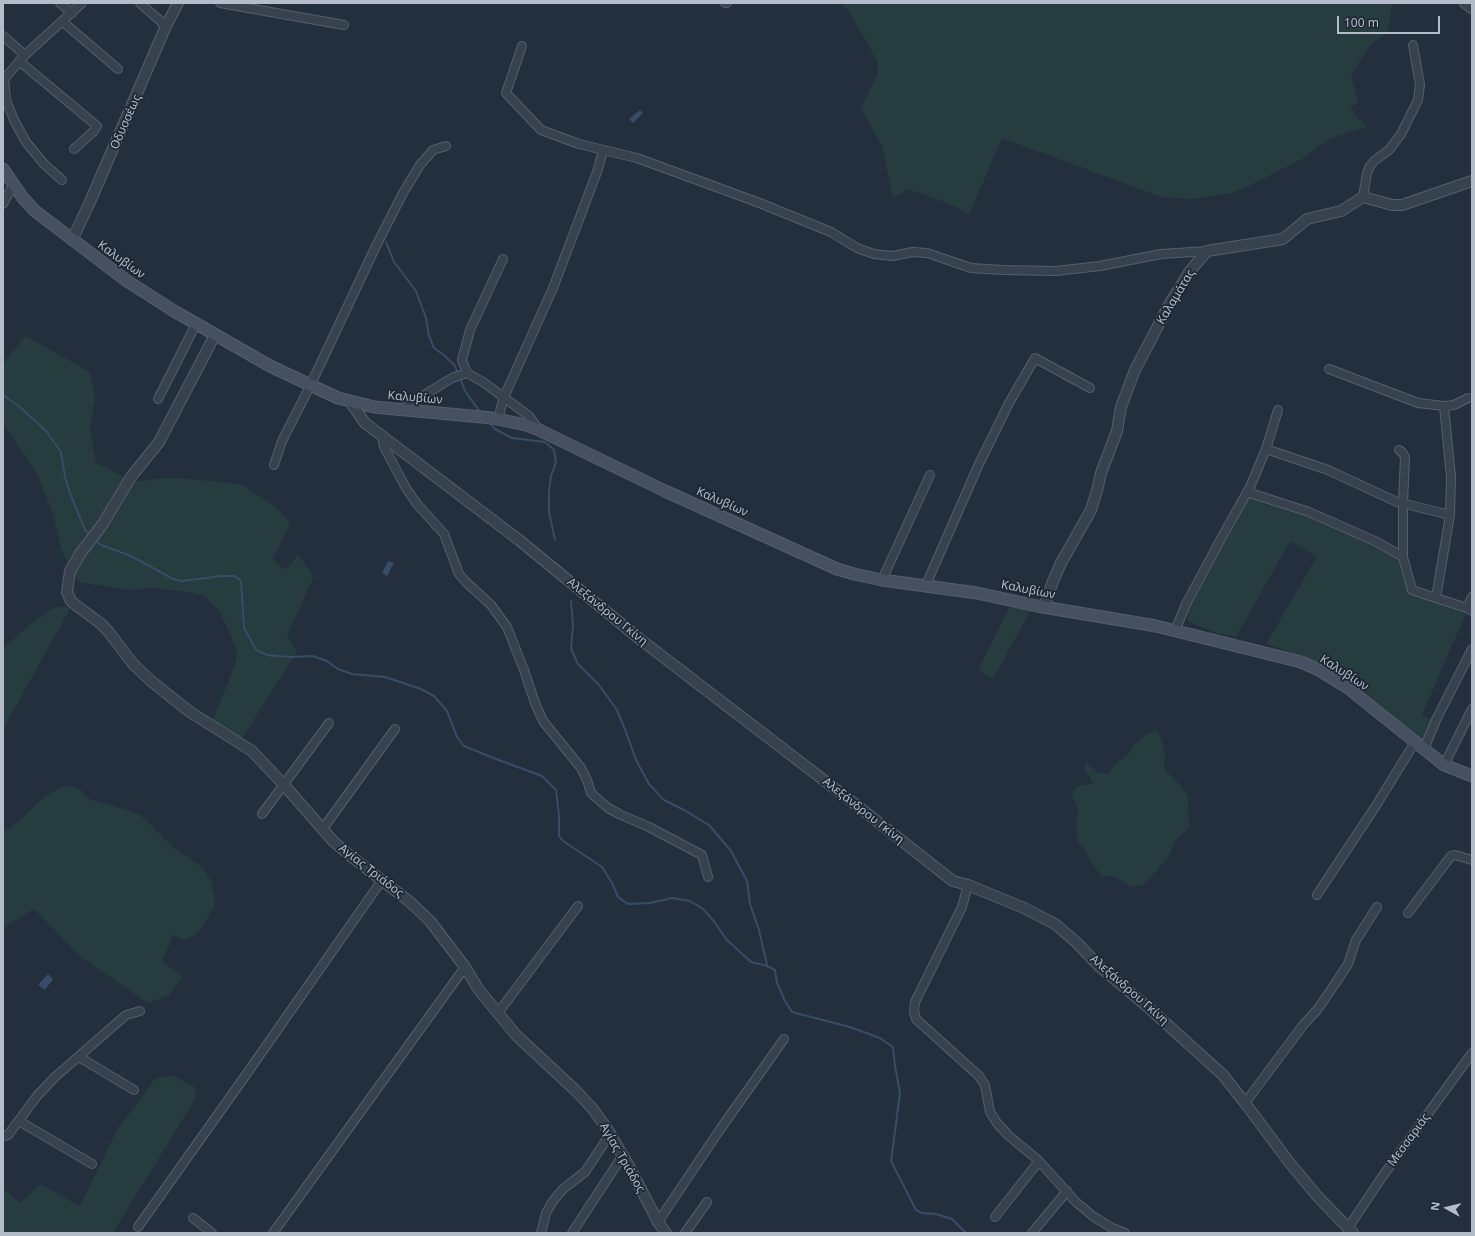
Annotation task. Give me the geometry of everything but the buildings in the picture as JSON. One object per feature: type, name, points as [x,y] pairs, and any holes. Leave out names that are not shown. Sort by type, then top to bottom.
[{"type":"main road","name":"Καλυβίων","points":[[3,169],[13,185],[34,211],[138,288],[196,324],[270,366],[338,398],[374,407],[495,418],[526,425],[664,491],[837,568],[882,580],[977,593],[1156,626],[1301,662],[1317,669],[1348,688],[1444,765],[1472,776]]},
{"type":"street","points":[[60,3],[72,13]]},
{"type":"street","points":[[62,180],[44,164],[26,142],[14,120],[6,100],[4,79],[22,58],[82,3]]},
{"type":"street","points":[[140,3],[166,26]]},
{"type":"street","name":"Οδυσσέως","points":[[72,240],[114,148],[166,26],[178,3]]},
{"type":"street","points":[[220,3],[344,24]]},
{"type":"street","points":[[1465,3],[1472,8]]},
{"type":"street","points":[[63,22],[118,69]]},
{"type":"street","points":[[3,36],[22,58],[97,126],[94,131],[74,149]]},
{"type":"street","points":[[522,46],[506,93],[540,130],[603,151],[637,158],[757,202],[831,232],[857,248],[874,254],[892,256],[913,252],[927,252],[971,268],[1056,271],[1100,266],[1161,254],[1207,251],[1283,239],[1307,219],[1341,211],[1363,197],[1367,173],[1370,166],[1374,161],[1389,150],[1400,134],[1418,100],[1420,85],[1413,45]]},
{"type":"street","points":[[274,465],[282,441],[403,193],[420,165],[434,150],[446,146]]},
{"type":"street","points":[[495,418],[553,288],[597,172],[603,151]]},
{"type":"street","points":[[1363,197],[1392,206],[1402,205],[1472,181]]},
{"type":"street","points":[[3,204],[13,185]]},
{"type":"street","name":"Καλαμάτας","points":[[1044,606],[1061,563],[1091,510],[1101,473],[1117,431],[1121,407],[1135,370],[1170,303],[1190,271],[1207,251]]},
{"type":"street","points":[[465,373],[462,360],[470,330],[503,259]]},
{"type":"street","points":[[158,400],[196,324]]},
{"type":"street","name":"Αγίας Τριάδος","points":[[215,335],[159,442],[131,477],[102,525],[80,554],[70,571],[67,592],[71,601],[104,627],[116,640],[133,664],[151,681],[190,712],[252,751],[284,785],[322,830],[348,854],[410,902],[430,920],[465,967],[479,990],[516,1035],[575,1090],[592,1108],[624,1157],[658,1222],[666,1233]]},
{"type":"street","points":[[925,587],[1009,403],[1035,358],[1090,388]]},
{"type":"street","points":[[1329,369],[1406,399],[1430,405],[1454,405],[1468,398]]},
{"type":"street","points":[[401,409],[452,378],[465,373],[483,382],[529,416],[539,430]]},
{"type":"street","name":"Αλεξάνδρου Γκίνη","points":[[351,402],[365,423],[519,540],[642,640],[944,874],[953,880],[1024,908],[1055,924],[1077,943],[1100,967],[1195,1048],[1223,1075],[1246,1103],[1294,1168],[1318,1197],[1350,1231]]},
{"type":"street","points":[[1436,598],[1450,514],[1451,477],[1444,406]]},
{"type":"street","points":[[1175,631],[1186,604],[1247,492],[1266,449],[1278,410]]},
{"type":"street","points":[[382,436],[384,447],[406,488],[417,504],[444,534],[460,574],[466,582],[491,606],[507,626],[535,703],[544,721],[581,768],[591,793],[608,808],[649,827],[702,855],[708,877]]},
{"type":"street","points":[[1266,449],[1328,470],[1397,502],[1450,514]]},
{"type":"street","points":[[1399,450],[1405,457],[1403,557],[1411,588],[1415,591],[1469,610],[1472,597]]},
{"type":"street","points":[[882,580],[930,475]]},
{"type":"street","points":[[1247,492],[1309,512],[1378,542],[1403,557]]},
{"type":"street","points":[[1424,749],[1436,720],[1472,649]]},
{"type":"street","points":[[1444,765],[1472,709]]},
{"type":"street","points":[[262,814],[329,723]]},
{"type":"street","points":[[322,830],[395,729]]},
{"type":"street","points":[[1317,895],[1377,804],[1415,742]]},
{"type":"street","points":[[1408,913],[1451,856],[1455,855],[1472,860]]},
{"type":"street","points":[[138,1226],[235,1091],[382,880]]},
{"type":"street","points":[[968,885],[962,907],[915,1002],[914,1012],[916,1019],[979,1076],[985,1085],[990,1112],[997,1123],[1009,1136],[1039,1161],[1076,1202],[1094,1217],[1112,1228],[1125,1233]]},
{"type":"street","points":[[498,1013],[578,906]]},
{"type":"street","points":[[1246,1103],[1335,984],[1348,964],[1356,940],[1378,907]]},
{"type":"street","points":[[273,1233],[465,967]]},
{"type":"street","points":[[3,1136],[8,1135],[38,1096],[55,1077],[126,1015],[140,1012]]},
{"type":"street","points":[[658,1222],[721,1128],[784,1039]]},
{"type":"street","name":"Μεσσαριάς","points":[[1350,1231],[1382,1176],[1472,1053]]},
{"type":"street","points":[[79,1057],[134,1090]]},
{"type":"street","points":[[19,1121],[92,1164]]},
{"type":"street","points":[[541,1233],[546,1213],[553,1201],[563,1189],[584,1172],[610,1134]]},
{"type":"street","points":[[572,1233],[619,1161],[624,1157]]},
{"type":"street","points":[[996,1217],[1039,1161]]},
{"type":"street","points":[[1032,1233],[1067,1191]]},
{"type":"street","points":[[685,1233],[707,1202]]},
{"type":"street","points":[[193,1218],[212,1233]]},
{"type":"green space","points":[[840,3],[1392,3],[1392,5],[1388,31],[1370,46],[1351,74],[1358,103],[1350,108],[1366,127],[1329,139],[1302,159],[1249,186],[1232,193],[1193,199],[1161,197],[1002,138],[969,215],[955,206],[908,189],[893,198],[883,148],[861,108],[878,74],[877,61],[849,11]]},
{"type":"green space","points":[[26,336],[90,372],[95,399],[90,429],[96,463],[135,482],[161,478],[179,478],[241,484],[277,508],[290,523],[273,560],[286,570],[298,555],[314,576],[287,636],[297,652],[242,738],[213,720],[236,662],[237,650],[220,612],[204,596],[180,591],[151,588],[128,590],[79,582],[62,552],[53,514],[37,473],[3,424],[3,363]]},
{"type":"green space","points":[[1247,494],[1335,526],[1401,558],[1408,590],[1467,611],[1422,715],[1432,721],[1423,741],[1405,728],[1364,691],[1344,676],[1313,660],[1266,644],[1317,557],[1290,541],[1236,637],[1216,633],[1187,621],[1189,605]]},
{"type":"green space","points":[[1011,604],[1032,608],[993,679],[978,670]]},
{"type":"green space","points":[[55,607],[71,607],[3,729],[3,646],[6,646],[29,625]]},
{"type":"green space","points":[[1157,730],[1161,738],[1165,756],[1164,769],[1181,786],[1188,796],[1189,827],[1175,841],[1169,857],[1144,884],[1131,887],[1115,877],[1102,876],[1091,863],[1087,852],[1078,842],[1076,828],[1078,811],[1072,794],[1078,786],[1094,783],[1085,771],[1086,761],[1098,773],[1108,774],[1119,761],[1129,754],[1135,743],[1147,734]]},
{"type":"green space","points":[[64,786],[76,787],[90,799],[139,814],[174,848],[202,867],[212,882],[215,905],[198,933],[185,940],[173,935],[162,961],[182,976],[169,995],[148,1003],[81,957],[34,909],[3,928],[3,830],[9,829],[25,816],[45,796]]},
{"type":"green space","points":[[172,1075],[195,1087],[195,1099],[113,1233],[3,1233],[3,1188],[19,1203],[41,1184],[80,1206],[117,1130],[155,1079]]},
{"type":"water","points":[[640,110],[643,113],[633,123],[629,119]]},
{"type":"water","points":[[388,561],[394,563],[387,576],[382,573]]},
{"type":"water","points":[[48,974],[53,979],[45,990],[38,985]]},
{"type":"waterway","points":[[386,242],[394,262],[416,291],[426,318],[429,336],[434,348],[455,366],[458,374]]},
{"type":"waterway","points":[[460,378],[465,391],[480,412]]},
{"type":"waterway","points":[[3,395],[20,407],[47,432],[61,452],[65,477],[71,496],[85,530],[90,535]]},
{"type":"waterway","points":[[488,421],[495,429],[512,438],[545,442],[554,450],[556,462],[551,476],[549,512],[555,540]]},
{"type":"waterway","points":[[94,539],[101,545],[131,556],[173,579],[182,581],[222,576],[235,576],[241,581],[244,628],[256,650],[268,655],[290,657],[313,656],[327,661],[338,669],[352,674],[385,677],[421,689],[434,696],[447,711],[457,737],[464,746],[542,776],[556,790],[559,816],[559,836],[563,841],[602,867],[612,883],[618,897],[628,904],[650,903],[672,898],[690,901],[703,909],[713,920],[726,939],[751,962],[767,966],[775,970],[777,983],[792,1012],[850,1027],[880,1038],[893,1047],[900,1093],[891,1161],[916,1210],[922,1213],[936,1214],[952,1219],[966,1233]]},
{"type":"waterway","points":[[571,601],[573,626],[571,649],[578,664],[599,685],[617,710],[636,760],[649,784],[664,800],[709,825],[731,851],[747,881],[750,904],[759,930],[767,965]]}]
